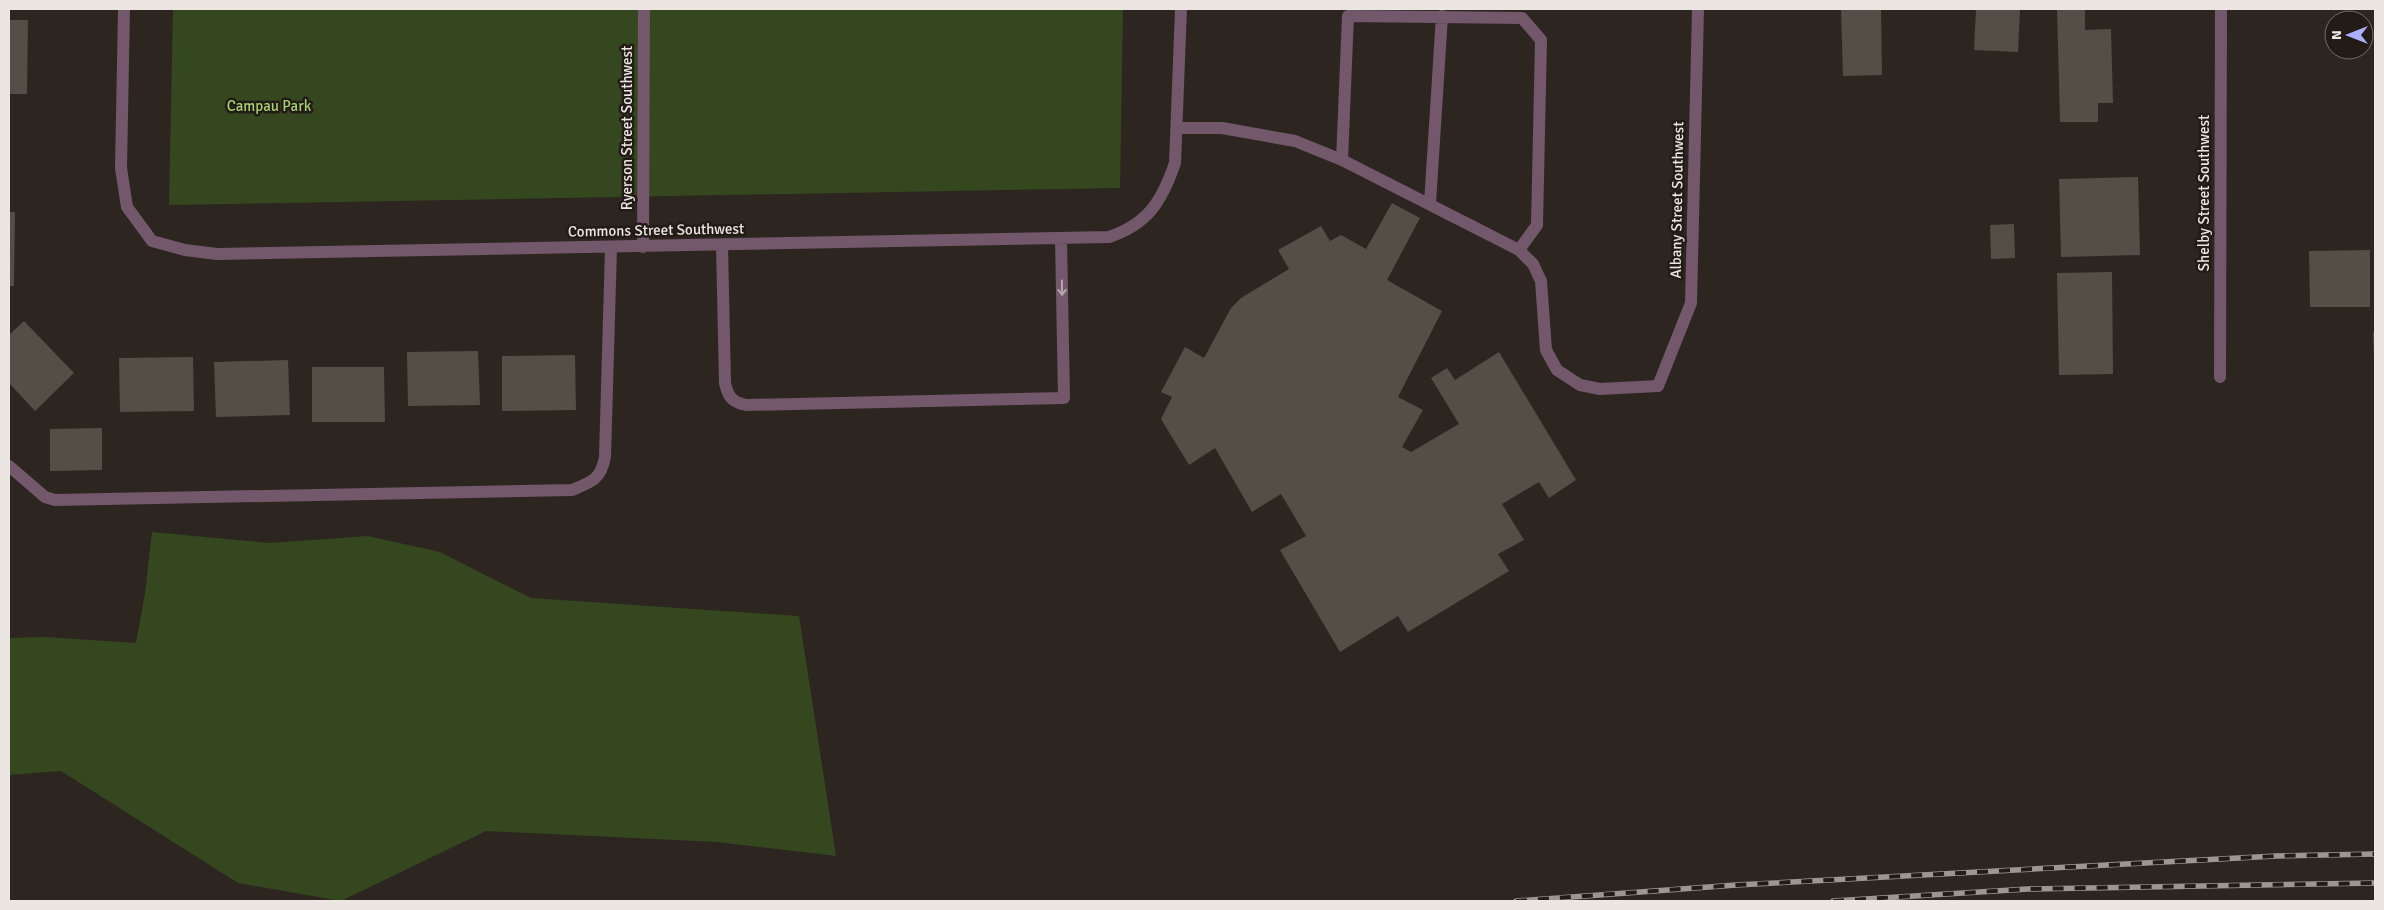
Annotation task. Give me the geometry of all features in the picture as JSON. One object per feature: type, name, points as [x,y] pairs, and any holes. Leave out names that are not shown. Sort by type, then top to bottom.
[{"type":"street","name":"Commons Street Southwest","points":[[124,9],[121,168],[127,208],[152,241],[185,250],[217,254],[611,248],[1109,237],[1130,230],[1153,208],[1167,185],[1175,163],[1178,128],[1181,9]]},
{"type":"street","name":"Ryerson Street Southwest","points":[[643,247],[644,9]]},
{"type":"street","name":"Albany Street Southwest","points":[[1519,250],[1533,264],[1541,281],[1546,350],[1557,370],[1580,385],[1600,389],[1658,386],[1691,303],[1698,9]]},
{"type":"street","name":"Shelby Street Southwest","points":[[2220,377],[2221,9]]},
{"type":"street","points":[[1178,128],[1222,128],[1295,141],[1342,160],[1430,203],[1519,250],[1536,225],[1541,40],[1522,18],[1348,16],[1342,160]]},
{"type":"street","points":[[1430,203],[1442,16]]},
{"type":"street","points":[[722,245],[725,383],[728,394],[735,403],[746,405],[1064,398],[1061,239]]},
{"type":"street","points":[[9,466],[45,496],[56,500],[572,490],[590,482],[602,472],[605,456],[611,248]]},
{"type":"green space","name":"Campau Park","points":[[173,9],[1123,9],[1120,188],[169,205]]},
{"type":"green space","points":[[152,532],[270,543],[368,536],[440,552],[531,598],[799,616],[836,856],[717,842],[486,831],[341,901],[238,883],[61,771],[9,775],[9,638],[45,637],[136,643],[145,593]]},
{"type":"building","points":[[1841,9],[1881,9],[1882,75],[1843,76]]},
{"type":"building","points":[[1976,9],[2020,9],[2018,52],[1974,50]]},
{"type":"building","points":[[2057,9],[2085,9],[2085,30],[2111,29],[2113,103],[2098,103],[2098,122],[2060,122]]},
{"type":"building","points":[[9,20],[28,20],[27,94],[9,94]]},
{"type":"building","points":[[2138,177],[2140,255],[2061,257],[2059,179]]},
{"type":"building","points":[[1392,203],[1420,218],[1387,280],[1442,311],[1398,397],[1423,410],[1402,447],[1411,452],[1459,424],[1431,378],[1447,368],[1455,380],[1499,352],[1576,480],[1549,498],[1539,482],[1502,504],[1524,540],[1498,554],[1509,571],[1408,632],[1398,616],[1340,652],[1280,550],[1306,536],[1281,494],[1252,512],[1215,448],[1189,465],[1161,419],[1172,397],[1161,392],[1185,347],[1204,358],[1231,308],[1241,298],[1289,269],[1278,250],[1321,226],[1330,241],[1341,235],[1366,249]]},
{"type":"building","points":[[9,212],[15,212],[14,286],[9,286]]},
{"type":"building","points":[[2014,224],[2015,258],[1991,259],[1990,225]]},
{"type":"building","points":[[2370,250],[2370,307],[2310,307],[2309,251]]},
{"type":"building","points":[[2112,272],[2113,374],[2059,375],[2057,273]]},
{"type":"building","points":[[24,321],[74,373],[35,411],[9,383],[9,335]]},
{"type":"building","points":[[2373,333],[2375,333],[2375,359],[2374,359]]},
{"type":"building","points":[[478,351],[480,405],[408,406],[407,352]]},
{"type":"building","points":[[575,355],[576,410],[502,411],[502,356]]},
{"type":"building","points":[[193,357],[194,411],[120,412],[119,358]]},
{"type":"building","points":[[288,360],[290,415],[216,417],[214,362]]},
{"type":"building","points":[[312,367],[384,367],[385,422],[312,422]]},
{"type":"building","points":[[102,428],[102,470],[50,471],[50,429]]},
{"type":"railway","points":[[1516,901],[1736,885],[2276,856],[2375,854]]},
{"type":"railway","points":[[1833,901],[2028,889],[2375,883]]}]
